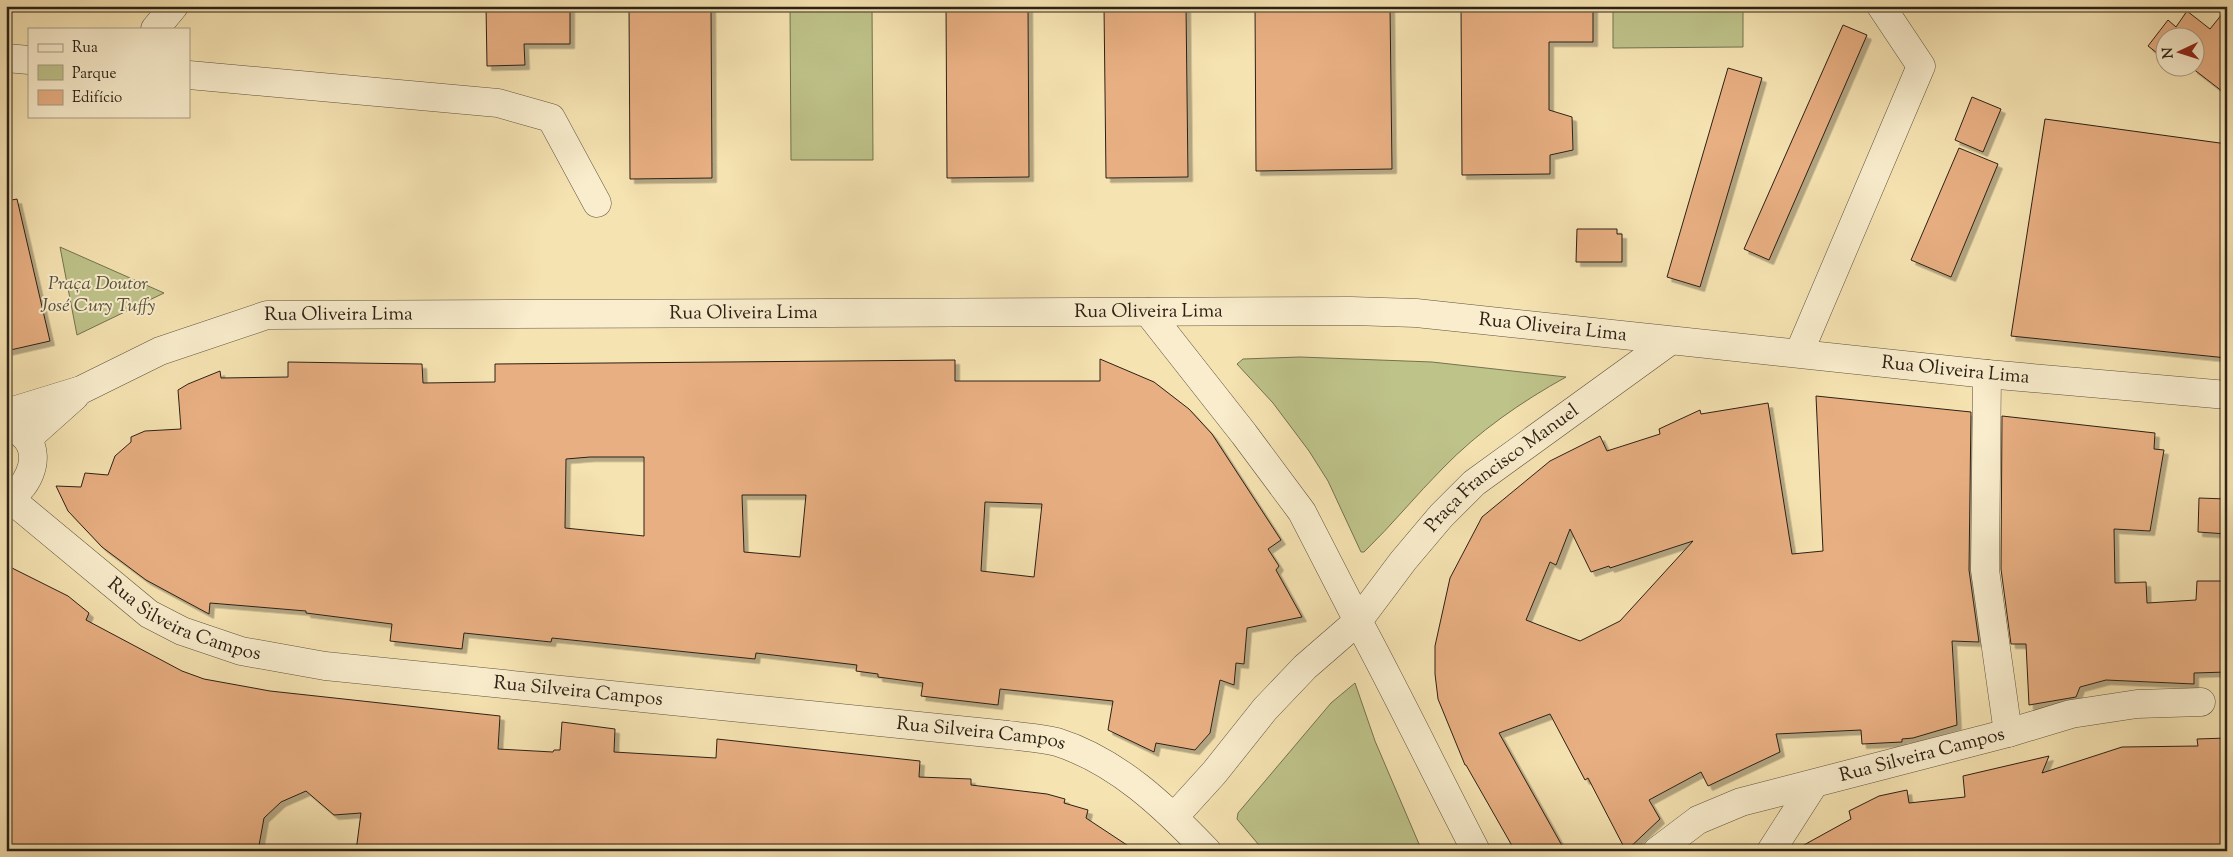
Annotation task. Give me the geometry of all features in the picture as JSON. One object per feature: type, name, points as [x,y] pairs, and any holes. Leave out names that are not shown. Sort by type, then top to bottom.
[{"type":"street","points":[[156,28],[174,6]]},
{"type":"street","points":[[1799,353],[1921,66],[1881,6]]},
{"type":"street","points":[[6,58],[28,60]]},
{"type":"street","points":[[190,75],[498,103],[550,118],[597,203]]},
{"type":"street","name":"Rua Oliveira Lima","points":[[6,414],[81,390],[160,351],[267,315],[1351,311],[1416,313],[1987,374],[2227,395]]},
{"type":"street","points":[[1148,312],[1244,434],[1302,512],[1401,701],[1422,747],[1476,851]]},
{"type":"street","name":"Praça Francisco Manuel","points":[[1174,817],[1305,667],[1358,621],[1403,561],[1474,483],[1670,341]]},
{"type":"street","points":[[1987,374],[1985,570],[2008,733]]},
{"type":"street","name":"Rua Oliveira Lima","points":[[27,439],[81,390]]},
{"type":"street","points":[[6,421],[27,439],[32,462],[29,476],[21,489],[8,499]]},
{"type":"street","name":"Rua Silveira Campos","points":[[8,499],[148,614],[182,630],[241,650],[325,666],[1008,734],[1056,742],[1098,760],[1139,787],[1174,817],[1206,851]]},
{"type":"street","name":"Rua Silveira Campos","points":[[1657,851],[1698,820],[1741,802],[2008,733],[2071,714],[2137,704],[2201,702]]},
{"type":"street","points":[[1770,851],[1814,784]]},
{"type":"green space","points":[[790,6],[872,6],[873,160],[791,160]]},
{"type":"green space","points":[[1613,6],[1743,6],[1743,47],[1613,48]]},
{"type":"green space","name":"Praça Doutor José Cury Tuffy","points":[[60,247],[164,293],[77,335]]},
{"type":"green space","points":[[1300,357],[1432,362],[1566,377],[1517,407],[1471,442],[1433,478],[1364,552],[1361,552],[1328,481],[1309,451],[1273,403],[1237,364],[1243,359]]},
{"type":"green space","points":[[1355,683],[1375,741],[1422,851],[1264,851],[1237,819],[1238,813],[1331,703]]},
{"type":"building","points":[[486,6],[570,6],[570,44],[524,44],[525,65],[487,66]]},
{"type":"building","points":[[629,6],[711,6],[712,178],[630,179]]},
{"type":"building","points":[[946,6],[1028,6],[1029,177],[947,178]]},
{"type":"building","points":[[1104,6],[1186,6],[1188,177],[1106,178]]},
{"type":"building","points":[[1255,6],[1390,6],[1392,169],[1256,171]]},
{"type":"building","points":[[1461,6],[1593,6],[1593,42],[1549,42],[1549,110],[1572,117],[1573,150],[1550,155],[1550,174],[1462,175]]},
{"type":"building","points":[[2227,8],[2227,95],[2205,78],[2206,28],[2162,28],[2168,20],[2176,27],[2187,11],[2210,29]]},
{"type":"building","points":[[1843,25],[1867,35],[1769,260],[1744,249]]},
{"type":"building","points":[[2156,36],[2156,52],[2148,46]]},
{"type":"building","points":[[1728,68],[1762,78],[1700,287],[1667,277]]},
{"type":"building","points":[[1972,97],[2001,109],[1983,152],[1955,140]]},
{"type":"building","points":[[2045,119],[2227,144],[2227,358],[2011,336]]},
{"type":"building","points":[[1959,148],[1998,164],[1951,277],[1911,260]]},
{"type":"building","points":[[17,199],[50,341],[6,351],[6,201]]},
{"type":"building","points":[[1577,229],[1617,229],[1617,234],[1622,234],[1622,262],[1576,262]]},
{"type":"building","points":[[1100,359],[1154,382],[1189,409],[1212,434],[1281,540],[1268,549],[1279,566],[1276,570],[1302,617],[1247,628],[1244,664],[1236,663],[1234,685],[1220,680],[1210,733],[1195,750],[1156,743],[1154,752],[1108,730],[1113,701],[1000,689],[998,705],[921,696],[923,683],[878,677],[878,674],[856,671],[857,665],[756,653],[755,659],[552,638],[551,642],[464,633],[462,649],[390,641],[392,624],[306,613],[306,611],[210,603],[209,614],[146,580],[102,547],[68,511],[56,486],[81,487],[85,473],[108,475],[115,456],[131,442],[131,437],[145,431],[181,429],[178,390],[188,384],[220,371],[221,378],[288,377],[288,362],[422,364],[423,383],[495,382],[495,364],[955,360],[955,381],[1100,381]],"holes":[[[644,457],[644,536],[565,528],[566,459]],[[742,495],[806,495],[800,557],[744,552]],[[985,502],[1042,504],[1034,577],[981,571]]]},
{"type":"building","points":[[1816,396],[1971,412],[1969,570],[1979,642],[1952,641],[1957,725],[1913,738],[1902,739],[1902,742],[1862,744],[1861,730],[1776,734],[1780,752],[1708,786],[1701,772],[1649,800],[1660,819],[1626,851],[1588,778],[1585,780],[1550,714],[1499,733],[1565,851],[1515,851],[1465,765],[1438,699],[1435,674],[1435,646],[1450,578],[1482,517],[1550,461],[1600,436],[1607,451],[1660,434],[1659,429],[1700,410],[1701,414],[1768,403],[1792,554],[1823,551]],"holes":[[[1570,529],[1591,572],[1609,566],[1610,568],[1693,541],[1620,621],[1580,641],[1526,620],[1550,562],[1556,565]]]},
{"type":"building","points":[[2002,416],[2155,433],[2154,449],[2164,450],[2150,531],[2114,529],[2115,583],[2146,582],[2147,603],[2196,600],[2197,581],[2227,581],[2227,672],[2194,673],[2194,684],[2106,680],[2080,687],[2076,697],[2029,705],[2026,644],[2011,644],[2001,569]]},
{"type":"building","points":[[2199,498],[2227,499],[2227,534],[2198,532]]},
{"type":"building","points":[[6,565],[68,596],[89,613],[86,620],[182,671],[204,679],[270,691],[500,716],[498,749],[553,752],[554,750],[560,750],[562,722],[615,729],[614,752],[716,758],[717,739],[920,761],[919,777],[971,779],[971,785],[1047,794],[1065,799],[1064,803],[1088,810],[1086,818],[1136,851],[356,851],[361,813],[334,815],[306,791],[281,802],[264,818],[258,851],[6,851]]},
{"type":"building","points":[[2227,738],[2227,851],[2130,851],[2130,849],[1793,851],[1851,819],[1849,811],[1879,796],[1907,790],[1909,803],[1965,797],[1963,776],[2049,756],[2042,773],[2122,747],[2198,746],[2197,739]]}]
